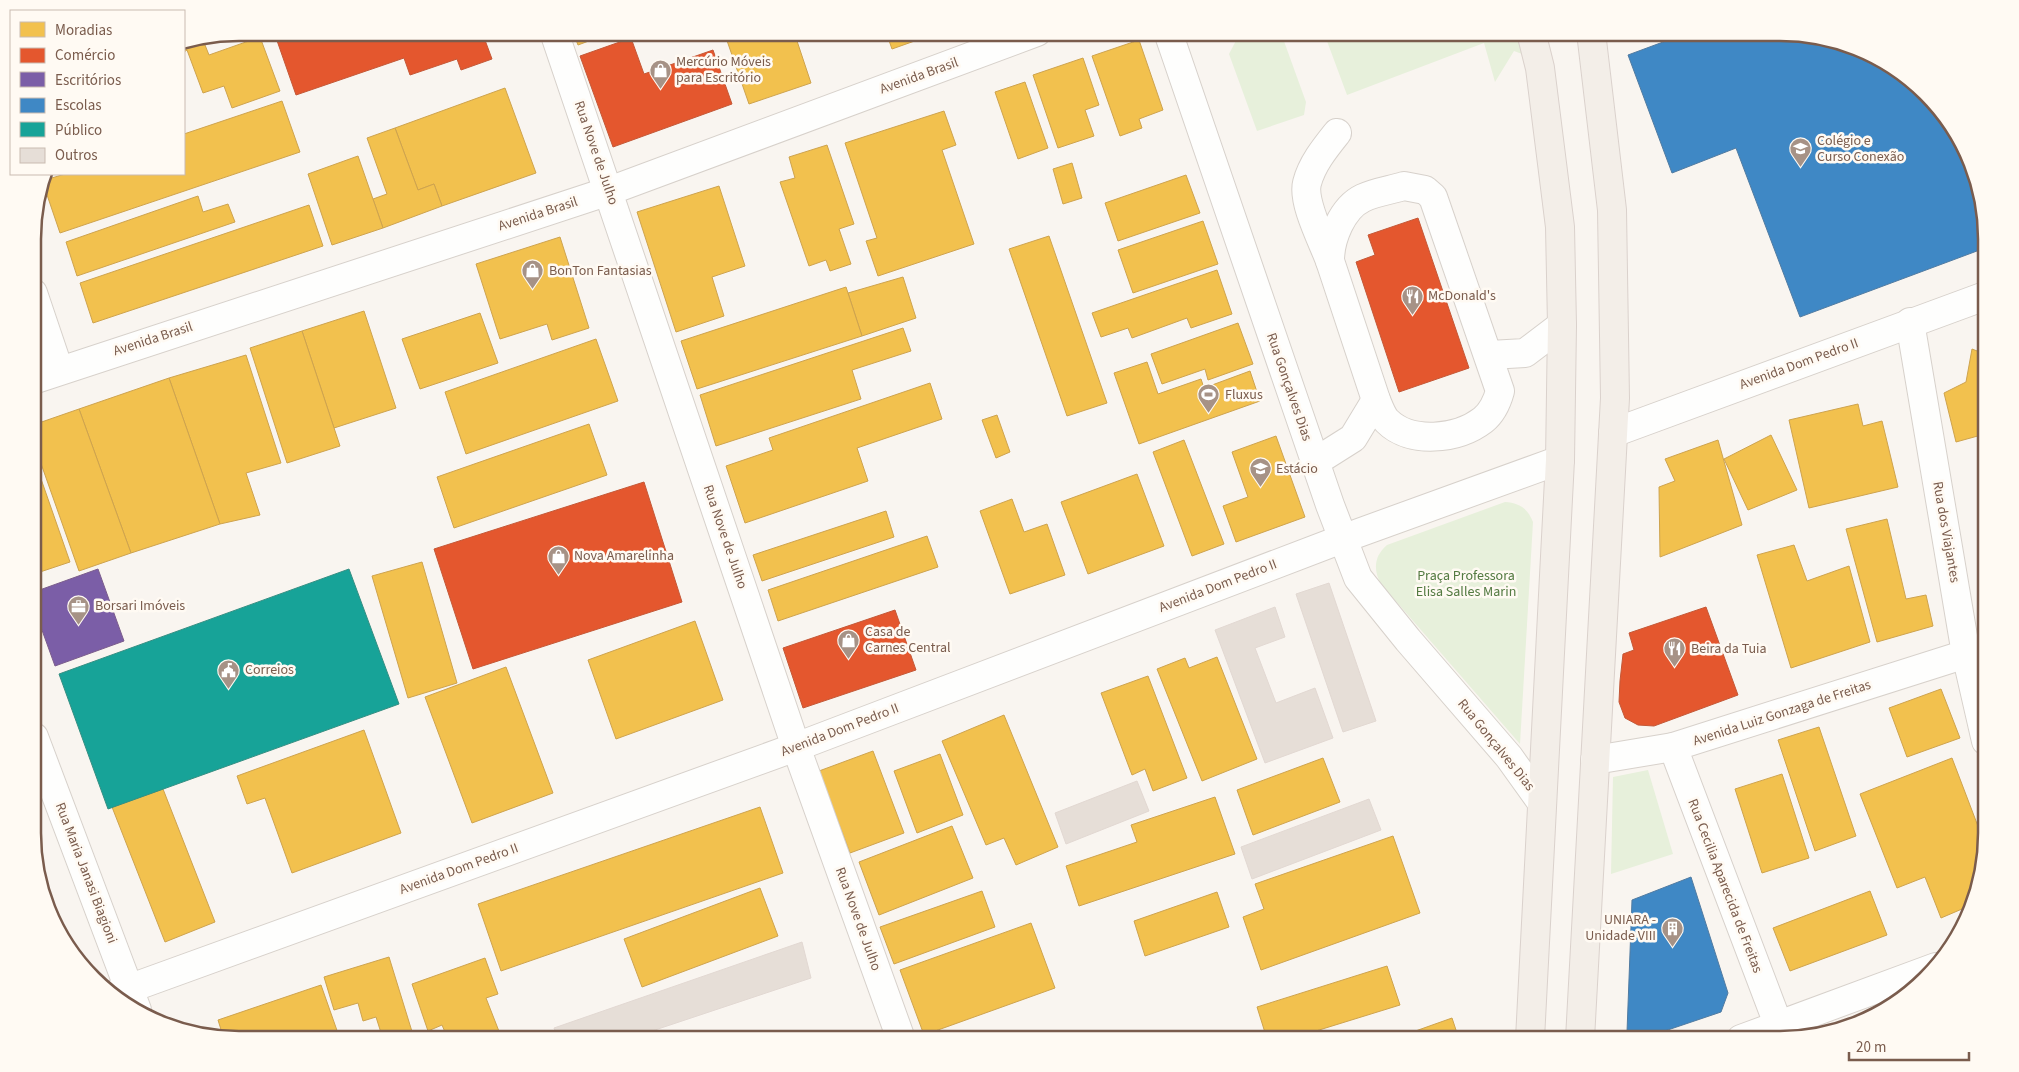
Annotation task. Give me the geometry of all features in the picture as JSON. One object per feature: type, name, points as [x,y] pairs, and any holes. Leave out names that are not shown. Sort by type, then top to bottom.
[{"type":"main road","points":[[1530,1031],[1560,460],[1562,326],[1560,227],[1540,68],[1533,41]]},
{"type":"main road","points":[[1580,1031],[1614,398],[1612,210],[1592,41]]},
{"type":"street","name":"Rua Nove de Julho","points":[[557,41],[796,747],[898,1031]]},
{"type":"street","name":"Avenida Brasil","points":[[41,377],[609,191],[1013,41]]},
{"type":"street","name":"Rua Gonçalves Dias","points":[[1171,41],[1315,462],[1358,578],[1508,757],[1542,803]]},
{"type":"street","points":[[1330,261],[1330,247],[1340,222],[1350,207],[1363,198],[1404,186],[1425,190],[1433,197],[1490,355],[1500,391],[1496,405],[1483,420],[1467,429],[1439,436],[1412,436],[1385,420],[1376,400],[1330,261],[1308,202],[1307,184],[1320,156],[1337,133]]},
{"type":"street","name":"Avenida Dom Pedro II","points":[[1613,433],[1978,298]]},
{"type":"street","points":[[41,317],[59,370]]},
{"type":"street","name":"Rua dos Viajantes","points":[[1910,322],[1966,654],[1978,706]]},
{"type":"street","points":[[1490,355],[1525,353],[1562,326]]},
{"type":"street","points":[[1315,462],[1353,438],[1376,400]]},
{"type":"street","name":"Avenida Dom Pedro II","points":[[129,997],[796,747],[1342,539],[1560,460]]},
{"type":"street","name":"Avenida Luiz Gonzaga de Freitas","points":[[1595,760],[1673,747],[1966,654]]},
{"type":"street","name":"Rua Cecilia Aparecida de Freitas","points":[[1673,747],[1778,1024]]},
{"type":"street","name":"Rua Maria Janasi Biagioni","points":[[41,755],[128,996]]},
{"type":"street","points":[[1761,1031],[1920,973]]},
{"type":"green space","points":[[1236,41],[1284,41],[1306,102],[1304,115],[1257,131],[1229,54]]},
{"type":"green space","points":[[1327,41],[1524,41],[1527,56],[1514,51],[1495,82],[1484,43],[1347,95]]},
{"type":"green space","name":"Praça Professora Elisa Salles Marin","points":[[1505,502],[1523,507],[1533,522],[1520,744],[1381,584],[1376,568],[1377,558],[1387,545]]},
{"type":"green space","points":[[1648,770],[1673,854],[1611,874],[1613,777]]},
{"type":"building: Moradias","points":[[249,41],[261,41],[280,91],[232,108],[224,86],[203,93],[185,49],[205,44],[209,55]]},
{"type":"building: Moradias","points":[[576,41],[589,41],[578,45]]},
{"type":"building: Moradias","points":[[727,41],[797,41],[811,83],[749,104]]},
{"type":"building: Moradias","points":[[889,41],[915,41],[892,49]]},
{"type":"building: Moradias","points":[[1139,41],[1163,110],[1139,119],[1142,128],[1120,136],[1092,56]]},
{"type":"building: Moradias","points":[[1083,58],[1099,105],[1085,110],[1094,136],[1058,148],[1033,75]]},
{"type":"building: Moradias","points":[[1025,82],[1048,148],[1018,159],[995,92]]},
{"type":"building: Moradias","points":[[505,88],[536,173],[442,206],[434,184],[418,190],[395,128]]},
{"type":"building: Moradias","points":[[282,101],[300,152],[60,233],[47,194],[51,178],[62,175],[185,175],[185,134]]},
{"type":"building: Moradias","points":[[944,111],[956,145],[942,150],[974,244],[878,276],[866,241],[877,238],[845,143]]},
{"type":"building: Moradias","points":[[395,128],[418,190],[434,184],[442,206],[383,228],[373,199],[387,194],[367,138]]},
{"type":"building: Moradias","points":[[827,145],[854,224],[839,229],[851,264],[830,271],[826,260],[809,266],[780,182],[795,178],[789,157]]},
{"type":"building: Moradias","points":[[358,156],[383,228],[332,245],[308,174]]},
{"type":"building: Moradias","points":[[1072,163],[1082,198],[1063,204],[1053,169]]},
{"type":"building: Moradias","points":[[1186,175],[1200,213],[1118,241],[1105,203]]},
{"type":"building: Moradias","points":[[719,186],[745,266],[712,277],[724,316],[676,332],[637,212]]},
{"type":"building: Moradias","points":[[198,196],[203,212],[228,204],[235,222],[77,276],[66,242]]},
{"type":"building: Moradias","points":[[309,205],[323,246],[93,323],[80,283]]},
{"type":"building: Moradias","points":[[1203,221],[1218,264],[1133,293],[1118,250]]},
{"type":"building: Moradias","points":[[1049,236],[1107,403],[1067,416],[1009,249]]},
{"type":"building: Moradias","points":[[560,237],[589,328],[552,340],[547,324],[500,339],[476,264]]},
{"type":"building: Moradias","points":[[1217,270],[1232,314],[1191,328],[1187,318],[1132,338],[1128,328],[1101,337],[1092,313]]},
{"type":"building: Moradias","points":[[903,277],[916,318],[862,336],[848,293]]},
{"type":"building: Moradias","points":[[846,287],[862,336],[697,389],[681,341]]},
{"type":"building: Moradias","points":[[364,311],[396,408],[334,428],[302,331]]},
{"type":"building: Moradias","points":[[480,313],[498,363],[420,389],[402,339]]},
{"type":"building: Moradias","points":[[1238,323],[1253,364],[1208,380],[1205,369],[1162,384],[1151,354]]},
{"type":"building: Moradias","points":[[903,328],[911,351],[852,370],[861,399],[716,446],[700,395]]},
{"type":"building: Moradias","points":[[302,331],[340,446],[287,463],[250,348]]},
{"type":"building: Moradias","points":[[596,339],[618,401],[466,454],[445,392]]},
{"type":"building: Moradias","points":[[1972,349],[1978,351],[1978,436],[1956,442],[1944,393],[1966,382]]},
{"type":"building: Moradias","points":[[246,355],[281,463],[246,473],[260,515],[220,524],[169,378]]},
{"type":"building: Moradias","points":[[1147,362],[1158,394],[1201,379],[1204,388],[1250,371],[1260,401],[1139,444],[1114,373]]},
{"type":"building: Moradias","points":[[169,378],[220,524],[131,553],[79,409]]},
{"type":"building: Moradias","points":[[930,383],[942,419],[857,448],[868,481],[745,523],[726,466],[773,450],[769,438]]},
{"type":"building: Moradias","points":[[1858,404],[1863,426],[1882,421],[1898,487],[1809,508],[1789,420]]},
{"type":"building: Moradias","points":[[79,409],[131,553],[79,571],[41,464],[41,422]]},
{"type":"building: Moradias","points":[[997,415],[1010,452],[996,458],[982,420]]},
{"type":"building: Moradias","points":[[589,424],[607,475],[454,528],[437,477]]},
{"type":"building: Moradias","points":[[1771,435],[1797,490],[1748,510],[1724,459]]},
{"type":"building: Moradias","points":[[1276,436],[1305,517],[1236,542],[1223,506],[1248,497],[1232,452]]},
{"type":"building: Moradias","points":[[1184,440],[1224,544],[1192,556],[1153,452]]},
{"type":"building: Moradias","points":[[1718,440],[1742,525],[1660,557],[1659,487],[1675,481],[1665,459]]},
{"type":"building: Moradias","points":[[1137,474],[1164,546],[1088,574],[1061,502]]},
{"type":"building: Moradias","points":[[41,479],[70,562],[41,572]]},
{"type":"building: Moradias","points":[[1012,499],[1024,532],[1047,524],[1065,575],[1010,594],[980,511]]},
{"type":"building: Moradias","points":[[886,511],[894,537],[762,581],[753,555]]},
{"type":"building: Moradias","points":[[1887,519],[1906,599],[1926,595],[1933,626],[1877,642],[1846,529]]},
{"type":"building: Moradias","points":[[927,536],[938,567],[778,621],[768,590]]},
{"type":"building: Moradias","points":[[1794,545],[1807,581],[1849,566],[1870,642],[1791,668],[1757,555]]},
{"type":"building: Moradias","points":[[422,562],[457,683],[408,698],[372,576]]},
{"type":"building: Moradias","points":[[695,621],[723,700],[616,739],[588,660]]},
{"type":"building: Moradias","points":[[1217,657],[1257,759],[1202,781],[1157,669],[1185,658],[1189,668]]},
{"type":"building: Moradias","points":[[506,667],[553,793],[472,823],[425,697]]},
{"type":"building: Moradias","points":[[1148,676],[1187,778],[1153,791],[1145,769],[1132,775],[1101,693]]},
{"type":"building: Moradias","points":[[1941,689],[1960,738],[1907,757],[1889,708]]},
{"type":"building: Moradias","points":[[1004,715],[1058,847],[1016,865],[1004,838],[986,845],[942,741]]},
{"type":"building: Moradias","points":[[1819,727],[1856,836],[1815,851],[1778,740]]},
{"type":"building: Moradias","points":[[364,730],[401,833],[292,873],[265,798],[247,804],[237,776]]},
{"type":"building: Moradias","points":[[873,751],[904,833],[850,853],[819,771]]},
{"type":"building: Moradias","points":[[940,754],[963,815],[917,833],[894,771]]},
{"type":"building: Moradias","points":[[1323,758],[1340,802],[1253,835],[1237,790]]},
{"type":"building: Moradias","points":[[1952,758],[1978,826],[1974,871],[1963,909],[1941,918],[1925,877],[1897,888],[1860,794]]},
{"type":"building: Moradias","points":[[1782,774],[1809,858],[1762,873],[1735,789]]},
{"type":"building: Moradias","points":[[163,789],[215,922],[165,942],[112,807]]},
{"type":"building: Moradias","points":[[1215,797],[1235,854],[1079,906],[1066,866],[1137,842],[1131,825]]},
{"type":"building: Moradias","points":[[760,807],[783,873],[501,971],[478,904]]},
{"type":"building: Moradias","points":[[952,826],[973,878],[879,915],[859,862]]},
{"type":"building: Moradias","points":[[1393,836],[1420,913],[1261,970],[1243,917],[1264,909],[1255,884]]},
{"type":"building: Moradias","points":[[760,888],[778,936],[642,987],[624,939]]},
{"type":"building: Moradias","points":[[982,891],[995,927],[894,964],[880,927]]},
{"type":"building: Moradias","points":[[1870,891],[1887,935],[1790,971],[1773,928]]},
{"type":"building: Moradias","points":[[1217,892],[1229,927],[1145,956],[1134,921]]},
{"type":"building: Moradias","points":[[1031,923],[1055,988],[935,1031],[923,1031],[900,970]]},
{"type":"building: Moradias","points":[[389,957],[412,1031],[380,1031],[376,1017],[363,1021],[358,1003],[334,1010],[324,977]]},
{"type":"building: Moradias","points":[[485,958],[498,994],[486,998],[499,1031],[445,1031],[442,1025],[428,1031],[412,984]]},
{"type":"building: Moradias","points":[[1387,966],[1400,1005],[1316,1031],[1264,1031],[1257,1007]]},
{"type":"building: Moradias","points":[[321,985],[337,1031],[221,1030],[218,1020]]},
{"type":"building: Moradias","points":[[1452,1018],[1456,1031],[1415,1031]]},
{"type":"building: Comércio","points":[[277,41],[485,41],[492,59],[461,70],[457,59],[410,75],[404,58],[296,95]]},
{"type":"building: Comércio","name":"Mercúrio Móveis para Escritório","points":[[622,41],[632,41],[644,74],[713,50],[732,104],[613,147],[580,56]]},
{"type":"building: Comércio","name":"McDonald's","points":[[1418,218],[1469,368],[1399,392],[1356,262],[1375,255],[1368,235]]},
{"type":"building: Comércio","name":"Nova Amarelinha","points":[[644,482],[682,602],[473,669],[434,549]]},
{"type":"building: Comércio","name":"Beira da Tuia","points":[[1706,607],[1738,695],[1654,726],[1638,725],[1625,718],[1619,702],[1623,654],[1634,650],[1629,633]]},
{"type":"building: Comércio","name":"Casa de Carnes Central","points":[[895,610],[916,670],[803,708],[783,648]]},
{"type":"building: Escritórios","name":"Borsari Imóveis","points":[[98,569],[124,641],[55,666],[41,627],[41,589]]},
{"type":"building: Escolas","name":"Colégio e Curso Conexão","points":[[1666,41],[1780,41],[1806,43],[1831,48],[1856,56],[1879,68],[1920,99],[1951,140],[1963,163],[1971,188],[1976,213],[1978,251],[1800,317],[1736,148],[1672,173],[1628,55]]},
{"type":"building: Escolas","name":"UNIARA - Unidade VIII","points":[[1691,877],[1728,993],[1721,1012],[1665,1031],[1627,1031],[1632,900]]},
{"type":"building: Público","name":"Correios","points":[[349,569],[399,704],[108,809],[59,674]]},
{"type":"building: Outros","points":[[1329,583],[1376,721],[1343,732],[1296,594]]},
{"type":"building: Outros","points":[[1275,607],[1285,637],[1255,648],[1276,703],[1315,688],[1333,738],[1265,763],[1215,630]]},
{"type":"building: Outros","points":[[1137,781],[1149,811],[1066,844],[1055,813]]},
{"type":"building: Outros","points":[[1369,799],[1381,830],[1252,879],[1241,847]]},
{"type":"building: Outros","points":[[802,942],[811,978],[652,1031],[555,1031],[554,1028]]},
{"type":"place","name":"Mercúrio Móveis para Escritório","points":[[660,89]]},
{"type":"place","name":"Colégio e Curso Conexão","points":[[1801,168]]},
{"type":"place","name":"BonTon Fantasias","points":[[533,290]]},
{"type":"place","name":"McDonald's","points":[[1412,315]]},
{"type":"place","name":"Fluxus","points":[[1209,414]]},
{"type":"place","name":"Estácio","points":[[1260,488]]},
{"type":"place","name":"Nova Amarelinha","points":[[558,575]]},
{"type":"place","name":"Borsari Imóveis","points":[[79,625]]},
{"type":"place","name":"Casa de Carnes Central","points":[[849,659]]},
{"type":"place","name":"Beira da Tuia","points":[[1675,668]]},
{"type":"place","name":"Correios","points":[[229,689]]},
{"type":"place","name":"UNIARA - Unidade VIII","points":[[1672,947]]}]
